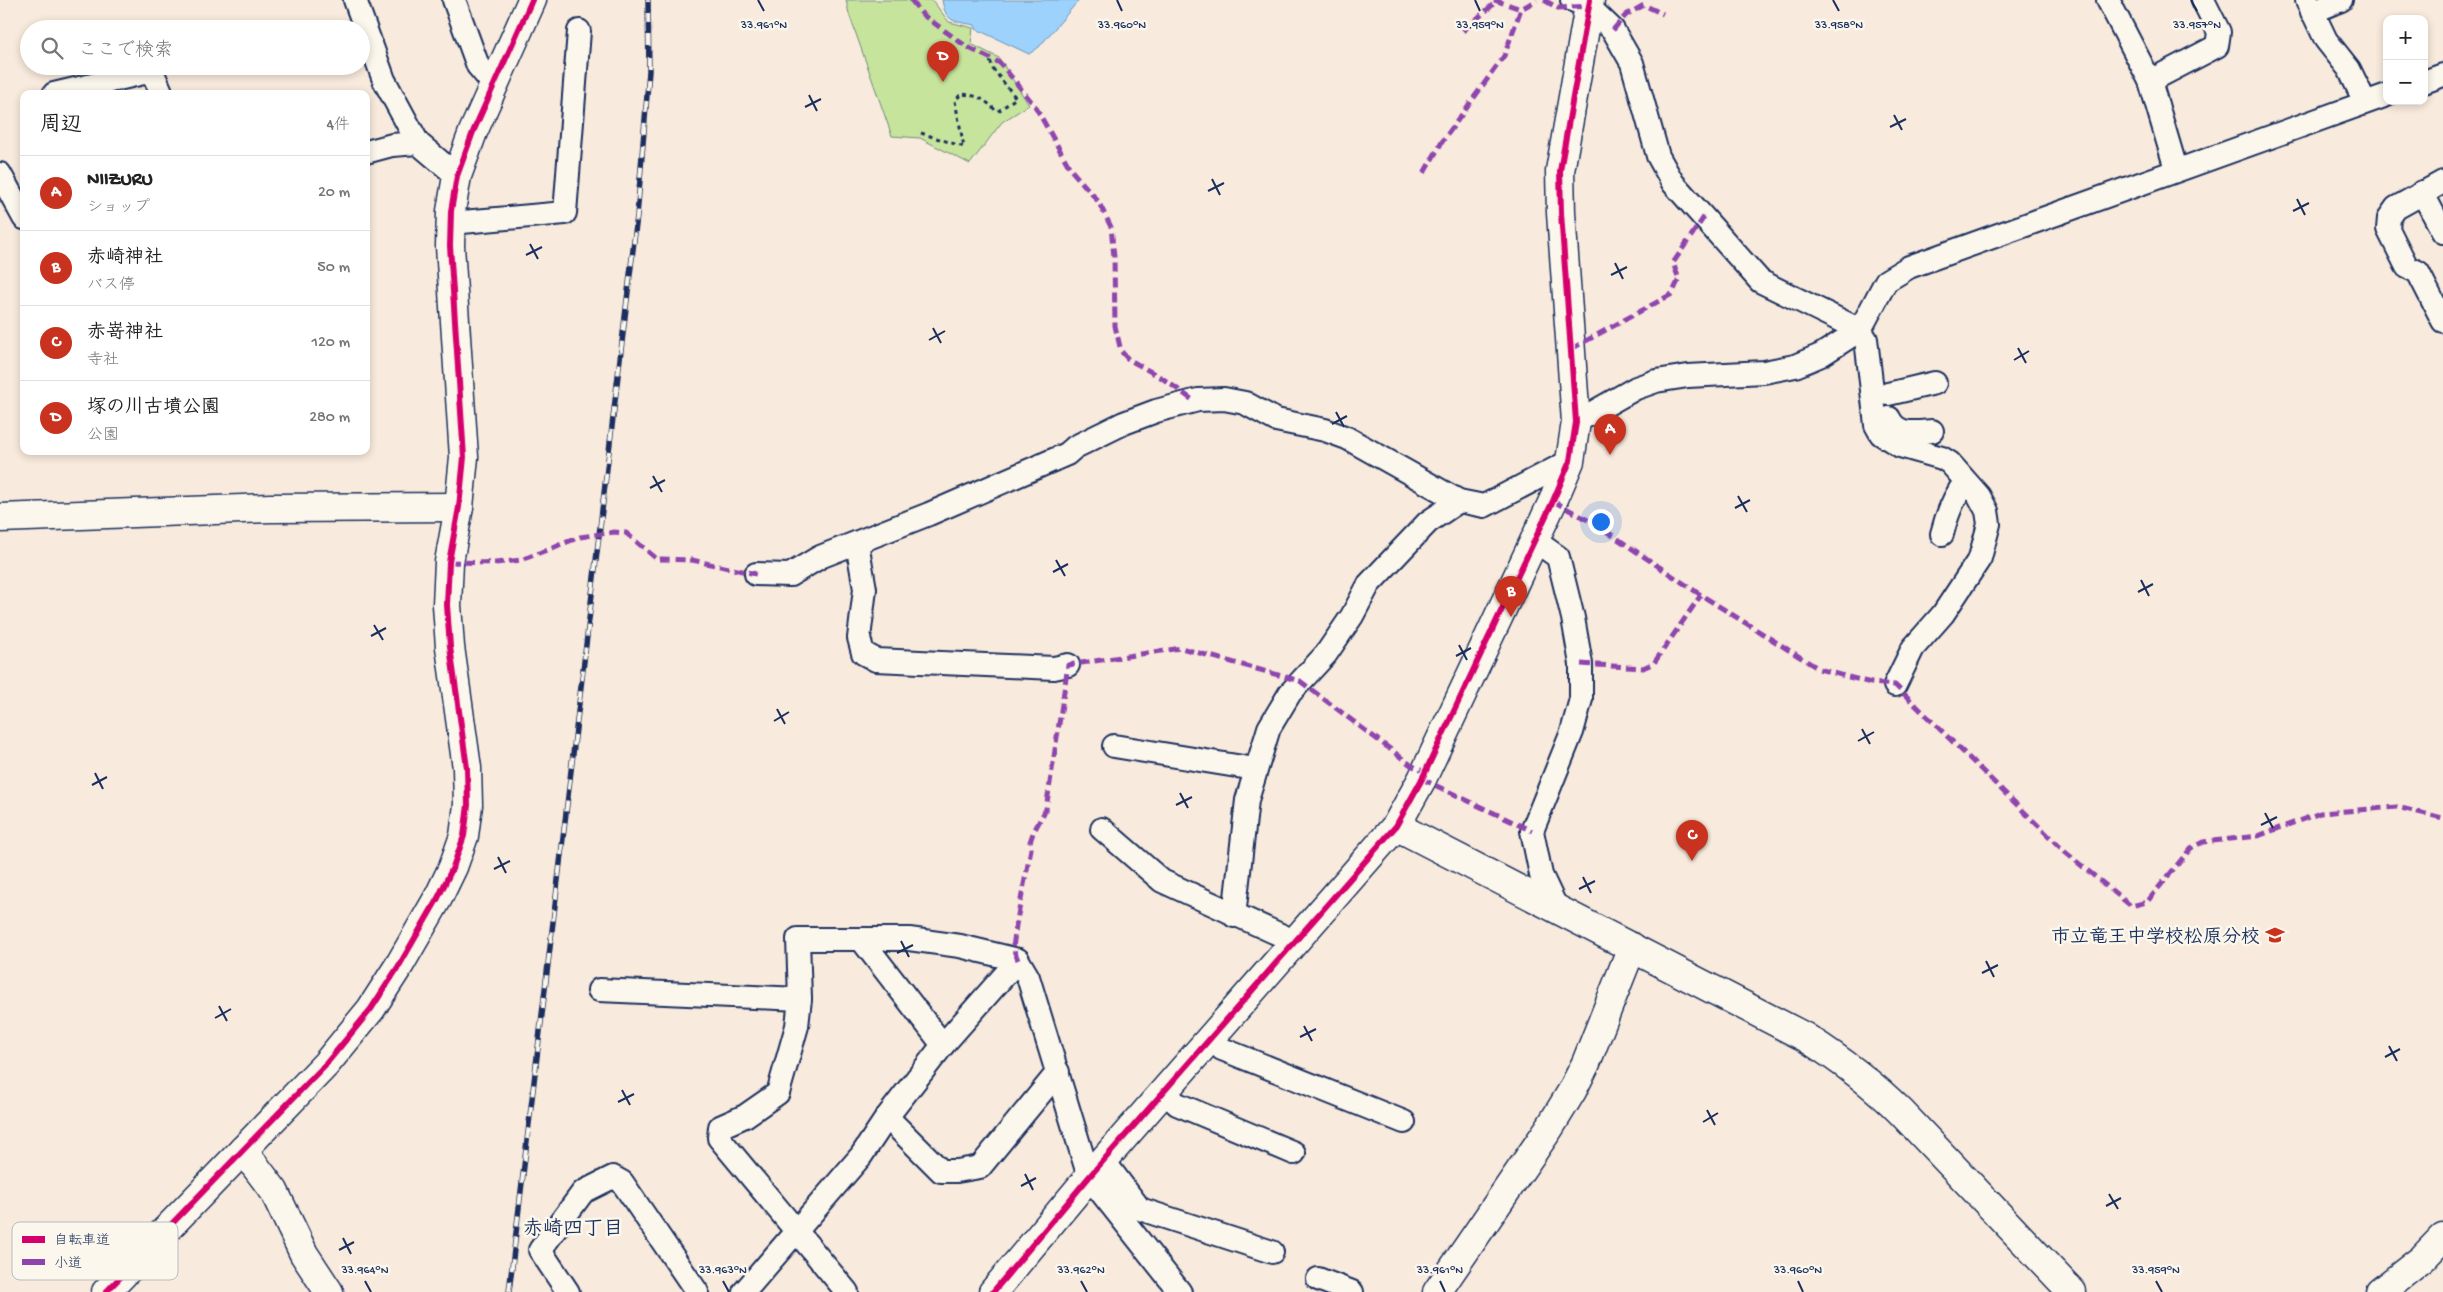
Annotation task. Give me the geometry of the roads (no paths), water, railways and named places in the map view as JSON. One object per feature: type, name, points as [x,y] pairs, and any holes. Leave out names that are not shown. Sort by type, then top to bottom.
[{"type":"street","points":[[356,0],[363,20]]},
{"type":"street","points":[[454,0],[478,66],[494,85]]},
{"type":"street","points":[[174,1222],[326,1064],[371,1008],[400,964],[438,898],[453,867],[464,836],[468,805],[467,768],[450,647],[447,604],[449,562],[459,507],[464,457],[450,246],[451,223],[457,176],[473,132],[532,0]]},
{"type":"street","points":[[2108,0],[2150,81],[2176,169]]},
{"type":"street","points":[[2150,81],[2216,46],[2219,32],[2203,0]]},
{"type":"street","points":[[2341,0],[2310,6],[2326,40],[2349,69],[2365,102]]},
{"type":"street","points":[[1584,2],[1613,30],[1632,63],[1658,156],[1673,183],[1760,281],[1860,330],[1866,339],[1889,420],[1896,428],[1905,432],[1932,431]]},
{"type":"street","points":[[993,1292],[1096,1169],[1396,826],[1422,779],[1534,540],[1570,460],[1576,422],[1561,212],[1560,172],[1584,2]]},
{"type":"street","points":[[451,223],[565,213],[579,31]]},
{"type":"street","points":[[370,40],[384,80],[418,143],[457,176]]},
{"type":"street","points":[[71,90],[135,75]]},
{"type":"street","points":[[154,75],[160,90]]},
{"type":"street","points":[[2428,81],[2443,75]]},
{"type":"street","points":[[1576,422],[1636,388],[1656,381],[1688,376],[1764,372],[1795,366],[1821,355],[1860,330],[1886,281],[1909,267],[2176,169],[2383,96]]},
{"type":"street","points":[[370,151],[392,145],[418,143]]},
{"type":"street","points":[[0,174],[20,211]]},
{"type":"street","points":[[2443,182],[2396,208],[2389,218],[2388,229],[2407,267],[2418,272],[2443,321]]},
{"type":"street","points":[[2422,192],[2443,232]]},
{"type":"street","points":[[1881,393],[1935,384]]},
{"type":"street","points":[[1881,393],[1876,425],[1881,434],[1900,446],[1942,458],[1950,463],[1979,496],[1987,511],[1989,524],[1980,558],[1943,614],[1913,648],[1895,685]]},
{"type":"street","points":[[756,574],[790,575],[820,557],[1067,454],[1075,446],[1124,423],[1156,411],[1198,400],[1224,400],[1245,403],[1276,420],[1325,430],[1347,438],[1459,501],[1484,506],[1570,460]]},
{"type":"street","points":[[1942,534],[1947,515],[1956,494],[1965,482]]},
{"type":"street","points":[[1234,916],[1245,809],[1255,769],[1269,728],[1290,693],[1326,654],[1352,616],[1369,584],[1428,522],[1459,501]]},
{"type":"street","points":[[0,518],[271,508],[459,507]]},
{"type":"street","points":[[1534,540],[1558,557],[1573,618],[1581,664],[1582,699],[1572,732],[1532,831],[1541,875],[1557,909]]},
{"type":"street","points":[[857,543],[865,589],[859,638],[863,653],[876,660],[1054,668],[1068,665]]},
{"type":"street","points":[[1114,746],[1255,769]]},
{"type":"street","points":[[1396,826],[1805,1037],[1873,1083],[2072,1292]]},
{"type":"street","points":[[1102,829],[1162,881],[1234,916],[1296,942]]},
{"type":"street","points":[[846,1292],[719,1138],[720,1127],[745,1116],[778,1093],[797,1026],[800,999],[798,939],[909,938],[960,946],[1018,960],[1028,977],[1058,1072],[1096,1169],[1180,1292]]},
{"type":"street","points":[[861,939],[943,1045]]},
{"type":"street","points":[[1437,1292],[1550,1127],[1572,1091],[1586,1063],[1632,947]]},
{"type":"street","points":[[744,1292],[861,1156],[887,1117],[943,1045],[1018,960]]},
{"type":"street","points":[[600,990],[800,999]]},
{"type":"street","points":[[1212,1038],[1222,1049],[1404,1122]]},
{"type":"street","points":[[887,1117],[941,1170],[957,1172],[980,1166],[1058,1072]]},
{"type":"street","points":[[1164,1092],[1177,1104],[1294,1153]]},
{"type":"street","points":[[243,1150],[274,1191],[304,1254],[330,1292]]},
{"type":"street","points":[[1096,1169],[1140,1209],[1272,1252]]},
{"type":"street","points":[[568,1292],[540,1250],[583,1192],[613,1177],[622,1182],[697,1292]]},
{"type":"street","points":[[2390,1290],[2443,1237]]},
{"type":"street","points":[[1318,1279],[1352,1292]]},
{"type":"street","points":[[106,1292],[118,1280]]},
{"type":"water","points":[[942,0],[1079,0],[1039,47],[1029,54],[976,29],[975,25],[952,20],[946,13]]},
{"type":"railway","points":[[509,1292],[637,216],[649,71],[648,0]]},
{"type":"place","name":"塚の川古墳公園","points":[[943,82]]},
{"type":"place","name":"NIIZURU","points":[[1610,455]]},
{"type":"place","name":"赤崎神社","points":[[1511,617]]},
{"type":"place","name":"赤嵜神社","points":[[1692,861]]},
{"type":"place","name":"市立竜王中学校松原分校","points":[[2275,935]]},
{"type":"district","name":"赤崎四丁目","points":[[573,1227]]}]
